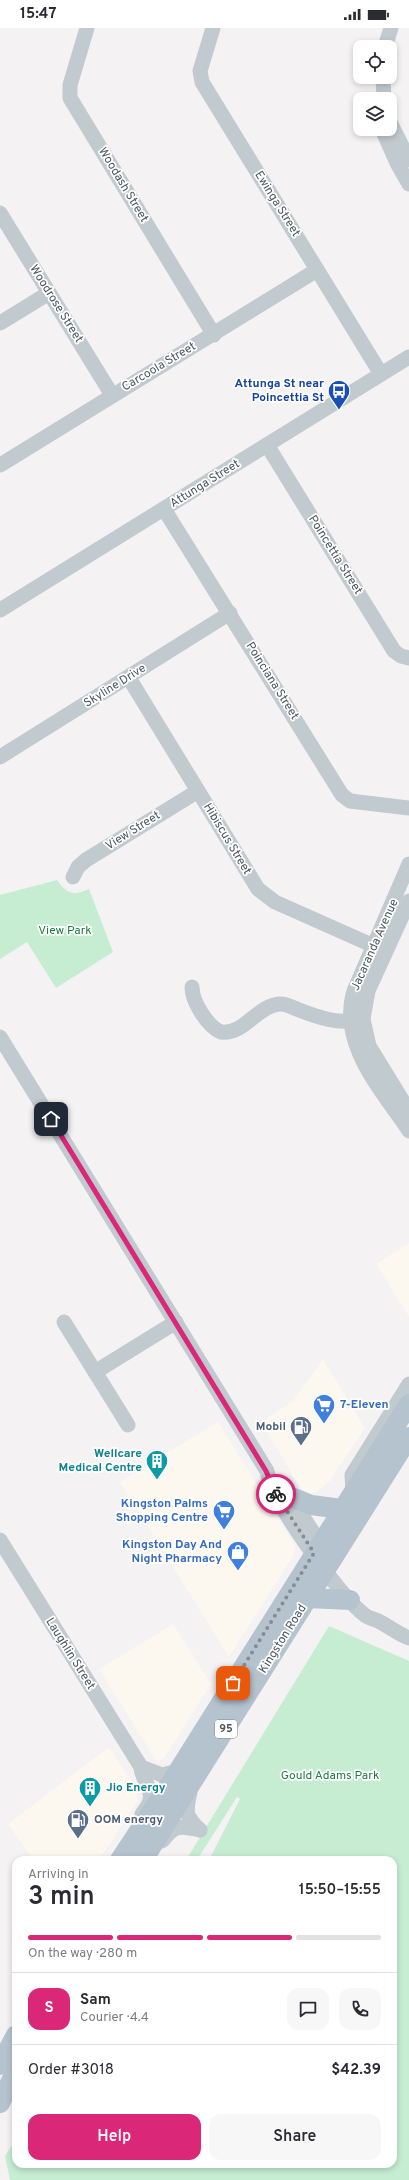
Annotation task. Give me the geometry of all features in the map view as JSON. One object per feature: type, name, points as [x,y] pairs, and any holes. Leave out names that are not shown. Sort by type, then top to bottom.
[{"type":"main road","name":"Kingston Road","points":[[122,1856],[132,1840],[185,1777],[308,1598],[342,1508],[409,1404]]},
{"type":"main road","name":"Kingston Road","points":[[146,1856],[185,1777],[323,1556],[409,1437]]},
{"type":"main road","points":[[289,1496],[311,1505],[342,1508]]},
{"type":"main road","points":[[308,1598],[350,1600]]},
{"type":"main road","points":[[0,2065],[12,2042]]},
{"type":"main road","points":[[0,2103],[12,2079]]},
{"type":"street","name":"Woodash Street","points":[[87,28],[70,85],[70,98],[214,335]]},
{"type":"street","name":"Ewinga Street","points":[[213,28],[200,71],[202,82],[381,374]]},
{"type":"street","points":[[379,40],[382,28]]},
{"type":"street","points":[[387,40],[391,28]]},
{"type":"street","points":[[385,136],[397,163],[409,184]]},
{"type":"street","points":[[397,136],[409,160]]},
{"type":"street","name":"Woodrose Street","points":[[0,213],[112,394]]},
{"type":"street","name":"Carcoola Street","points":[[0,464],[112,394],[214,335],[317,270]]},
{"type":"street","points":[[0,323],[49,293]]},
{"type":"street","name":"Attunga Street","points":[[0,610],[409,357]]},
{"type":"street","name":"Poincettia Street","points":[[267,445],[394,651],[401,656],[409,658]]},
{"type":"street","name":"Poinciana Street","points":[[164,509],[342,795],[350,801],[409,808]]},
{"type":"street","name":"Skyline Drive","points":[[0,757],[129,678],[230,613]]},
{"type":"street","name":"Hibiscus Street","points":[[129,678],[262,893],[275,902],[374,946]]},
{"type":"street","name":"View Street","points":[[73,877],[78,867],[86,860],[198,791]]},
{"type":"street","name":"Jacaranda Avenue","points":[[409,864],[395,916],[357,1020],[354,1044],[409,1132]]},
{"type":"street","name":"Jacaranda Avenue","points":[[409,901],[395,916],[374,946],[353,996],[357,1020],[369,1046],[409,1111]]},
{"type":"street","points":[[192,987],[193,996],[197,1004],[212,1026],[221,1032],[235,1030],[269,1007],[279,1004],[333,1022],[357,1020]]},
{"type":"street","points":[[0,1037],[266,1471],[272,1488],[323,1556],[374,1610],[381,1622],[390,1630],[409,1638]]},
{"type":"street","points":[[64,1322],[128,1425]]},
{"type":"street","points":[[95,1372],[176,1322]]},
{"type":"street","points":[[353,1492],[352,1475],[409,1384]]},
{"type":"street","points":[[266,1471],[280,1483],[289,1496],[350,1600],[367,1617],[381,1622]]},
{"type":"street","name":"Laughlin Street","points":[[0,1540],[141,1767],[141,1775],[150,1792],[150,1802],[140,1819],[132,1840]]},
{"type":"street","points":[[141,1767],[162,1775],[185,1777],[186,1810],[188,1818],[200,1830],[179,1826],[174,1828],[148,1856]]},
{"type":"shaded area","points":[[409,1243],[409,1317],[376,1264]]},
{"type":"shaded area","points":[[323,1359],[365,1428],[330,1481],[315,1493],[308,1494],[300,1487],[261,1422],[293,1401]]},
{"type":"shaded area","name":"Kingston Palms Shopping Centre","points":[[218,1422],[294,1544],[295,1550],[293,1556],[229,1657],[120,1482]]},
{"type":"shaded area","points":[[173,1624],[211,1684],[165,1757],[157,1762],[99,1669]]},
{"type":"shaded area","points":[[109,1747],[134,1785],[138,1800],[101,1856],[30,1856],[8,1824]]},
{"type":"green space","name":"View Park","points":[[57,880],[67,891],[74,893],[79,893],[89,889],[113,952],[56,988],[27,942],[0,959],[0,895]]},
{"type":"green space","name":"Gould Adams Park","points":[[329,1626],[409,1661],[409,2180],[10,2180],[5,2156],[12,2145],[12,2168],[397,2168],[397,1856],[211,1856],[240,1799],[237,1797],[200,1856],[188,1856]]},
{"type":"way so far","points":[[233,1683],[314,1553],[296,1528],[276,1494]]},
{"type":"place","name":"Attunga St near Poincettia St","points":[[339,410]]},
{"type":"place","name":"7-Eleven","points":[[324,1424]]},
{"type":"place","name":"Mobil","points":[[301,1446]]},
{"type":"place","name":"Wellcare Medical Centre","points":[[157,1480]]},
{"type":"place","name":"Kingston Palms Shopping Centre","points":[[224,1530]]},
{"type":"place","name":"Kingston Day And Night Pharmacy","points":[[238,1572]]},
{"type":"place","name":"Jio Energy","points":[[90,1808]]},
{"type":"place","name":"OOM energy","points":[[78,1840]]},
{"type":"route","points":[[51,1119],[266,1471],[272,1488],[276,1494]]}]
